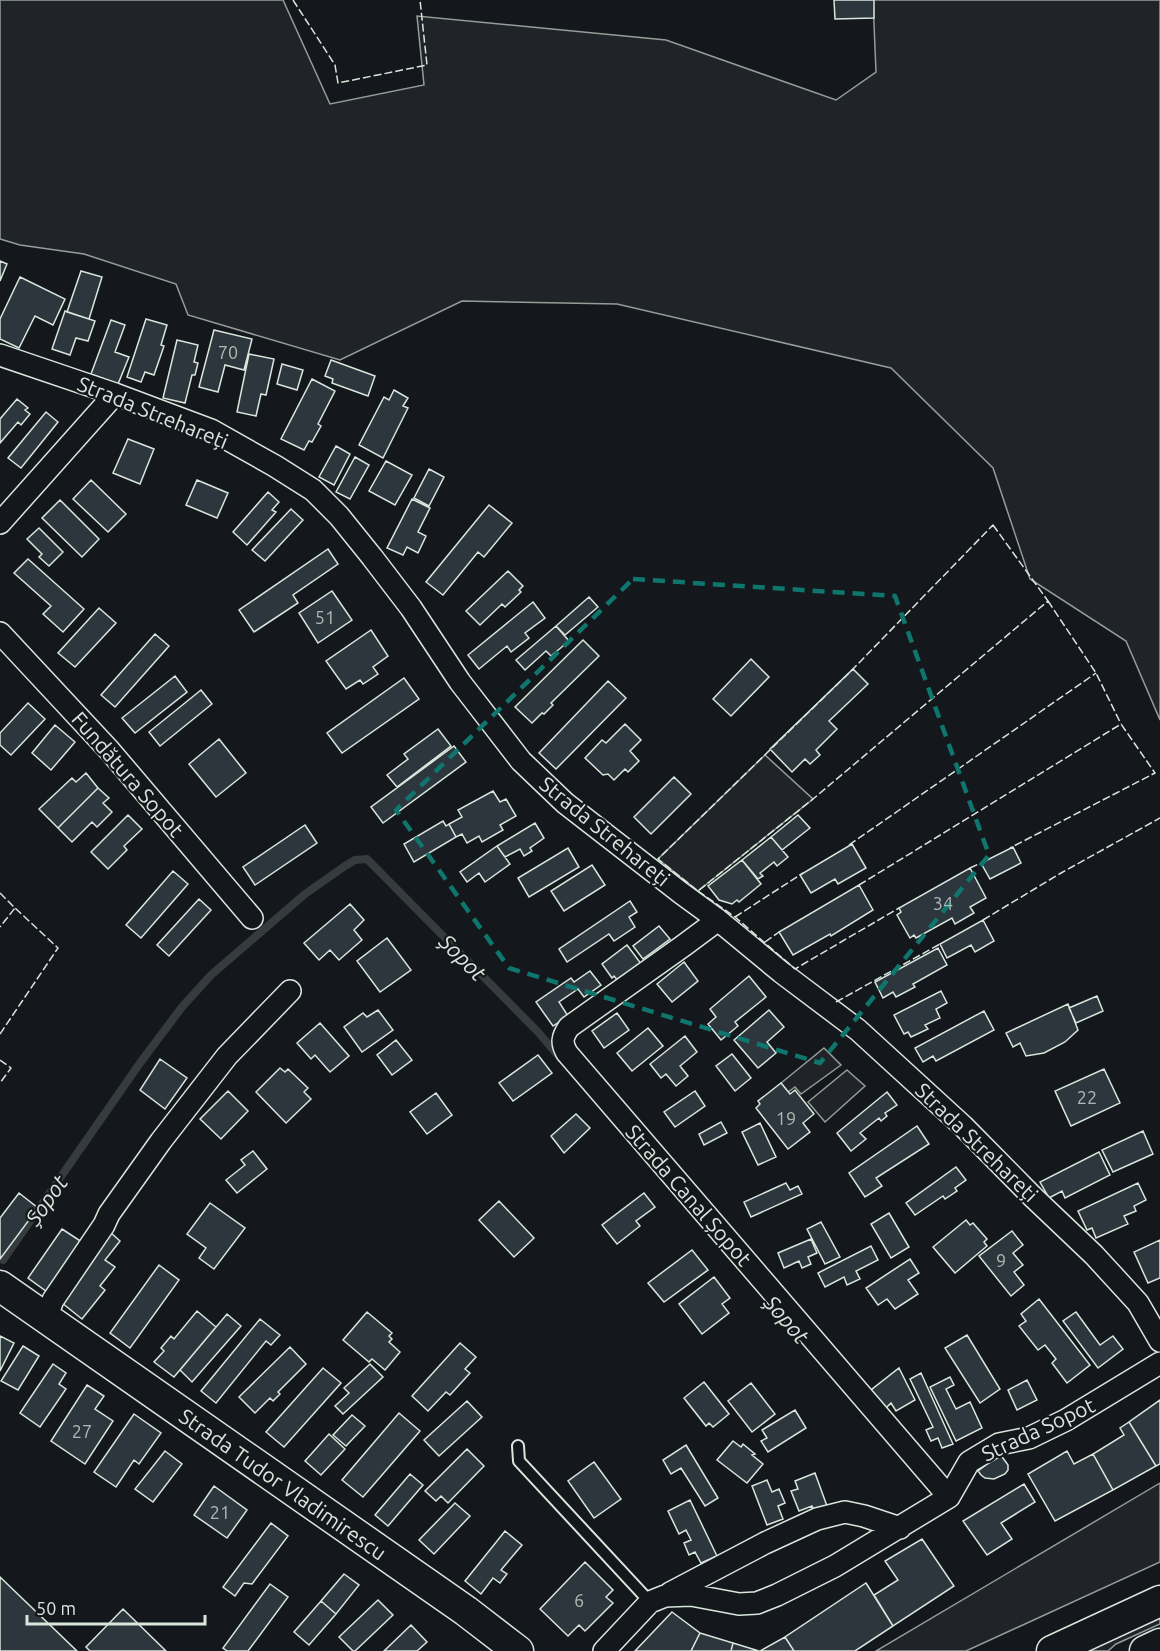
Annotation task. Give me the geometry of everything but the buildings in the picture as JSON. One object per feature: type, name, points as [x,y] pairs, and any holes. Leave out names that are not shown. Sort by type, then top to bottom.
[{"type":"main road","name":"Strada Tudor Vladimirescu","points":[[0,1286],[466,1611],[518,1651]]},
{"type":"main road","points":[[1052,1651],[1160,1601]]},
{"type":"main road","points":[[1145,1651],[1160,1644]]},
{"type":"street","name":"Strada Strehareți","points":[[0,355],[211,430],[313,490],[345,523],[411,608],[460,682],[521,761],[565,803],[858,1030],[963,1126],[1102,1263],[1138,1303],[1160,1341]]},
{"type":"street","points":[[0,523],[115,394]]},
{"type":"street","name":"Fundătura Sopot","points":[[0,633],[110,751],[252,918]]},
{"type":"street","name":"Strada Canal Șopot","points":[[718,920],[569,1027],[564,1034],[563,1046],[949,1497]]},
{"type":"street","points":[[46,1318],[53,1300],[104,1225],[109,1214],[167,1132],[226,1056],[290,990]]},
{"type":"street","name":"Strada Sopot","points":[[658,1599],[692,1595],[739,1604],[757,1603],[777,1595],[835,1566],[949,1497],[969,1462],[999,1444],[1029,1438],[1066,1420],[1160,1363]]},
{"type":"street","points":[[604,1651],[658,1599],[765,1543],[817,1519],[845,1512],[900,1528]]},
{"type":"lane","points":[[518,1446],[519,1461],[658,1599]]},
{"type":"highlighted area","points":[[633,579],[895,596],[989,855],[820,1063],[509,968],[396,810]]},
{"type":"shaded area","points":[[0,0],[283,0],[330,104],[424,85],[417,16],[666,40],[836,100],[876,72],[873,0],[1160,0],[1160,720],[1126,641],[1030,579],[993,468],[891,368],[617,304],[462,301],[340,360],[188,315],[176,284],[84,254],[20,245],[0,239]]},
{"type":"shaded area","points":[[765,755],[813,799],[698,891],[658,859]]},
{"type":"shaded area","points":[[824,1048],[841,1065],[801,1094],[795,1087],[788,1092],[781,1083]]},
{"type":"shaded area","points":[[847,1070],[865,1086],[825,1122],[808,1102]]},
{"type":"shaded area","points":[[1160,1483],[1160,1562],[966,1651],[876,1651]]},
{"type":"shaded area","points":[[1160,1613],[1160,1624],[1116,1644],[1108,1651],[1080,1651]]},
{"type":"waterway","name":"Șopot","points":[[3,1260],[140,1063],[182,1007],[211,975],[305,894],[355,860],[367,859],[538,1032],[561,1059]]},
{"type":"fence","points":[[293,0],[335,65],[338,83],[427,65],[420,0]]},
{"type":"fence","points":[[993,525],[1048,601],[813,799],[698,891],[658,859],[853,669],[993,525]]},
{"type":"fence","points":[[1048,601],[1096,673],[1121,724]]},
{"type":"fence","points":[[849,845],[1096,673]]},
{"type":"fence","points":[[859,885],[1121,724],[1155,773],[1010,848]]},
{"type":"fence","points":[[983,920],[1160,818]]},
{"type":"fence","points":[[970,868],[983,862]]},
{"type":"fence","points":[[735,917],[803,873]]},
{"type":"fence","points":[[698,891],[735,917],[795,969],[899,908]]},
{"type":"fence","points":[[0,893],[15,908],[0,927]]},
{"type":"fence","points":[[0,1034],[58,948],[15,908]]},
{"type":"fence","points":[[765,942],[779,932]]},
{"type":"fence","points":[[836,1002],[940,944]]},
{"type":"fence","points":[[0,1060],[11,1068],[0,1083]]}]
